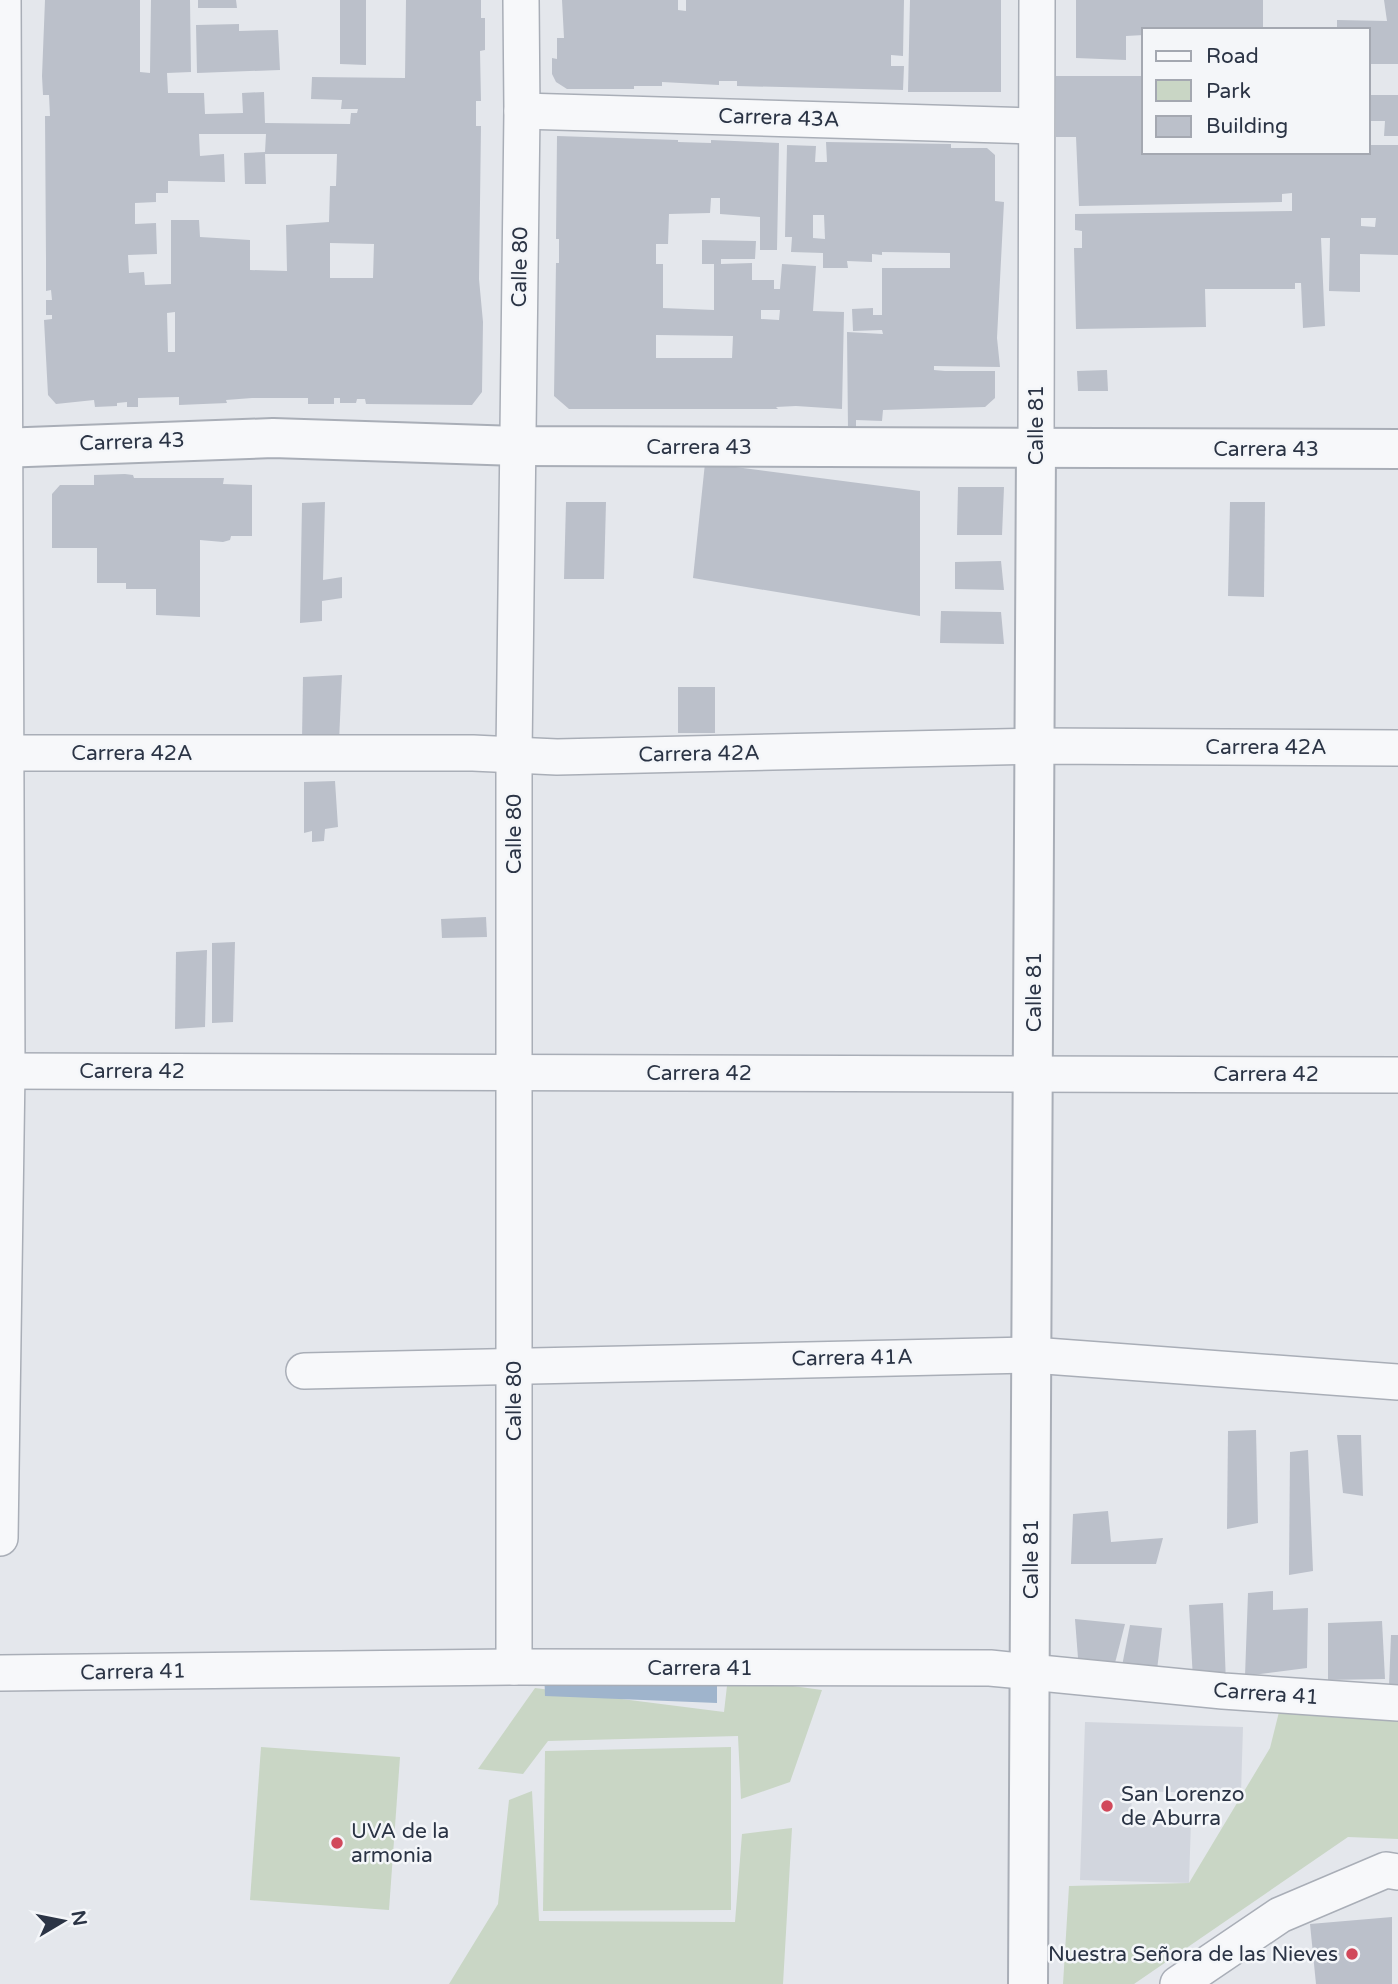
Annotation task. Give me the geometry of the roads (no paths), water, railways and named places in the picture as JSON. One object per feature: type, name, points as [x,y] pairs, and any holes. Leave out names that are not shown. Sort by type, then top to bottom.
[{"type":"street","points":[[0,1538],[4,1071],[3,0]]},
{"type":"street","name":"Calle 80","points":[[514,1667],[514,754],[521,0]]},
{"type":"street","name":"Calle 81","points":[[1028,1984],[1037,0]]},
{"type":"street","name":"Carrera 43A","points":[[522,111],[1035,126]]},
{"type":"street","name":"Carrera 43","points":[[2,448],[273,438],[517,446],[1398,449]]},
{"type":"street","name":"Carrera 42A","points":[[2,753],[514,754],[557,757],[1035,746],[1398,748]]},
{"type":"street","name":"Carrera 42","points":[[4,1071],[1398,1075]]},
{"type":"street","name":"Carrera 41A","points":[[304,1371],[514,1364],[1032,1355],[1398,1382]]},
{"type":"street","name":"Carrera 41","points":[[0,1673],[514,1667],[990,1668],[1223,1692],[1398,1703]]},
{"type":"street","points":[[1178,1984],[1280,1915],[1386,1870],[1398,1872]]},
{"type":"water","points":[[544,1667],[717,1677],[717,1703],[545,1696]]},
{"type":"place","name":"San Lorenzo de Aburra","points":[[1107,1806]]},
{"type":"place","name":"UVA de la armonia","points":[[337,1843]]},
{"type":"place","name":"Nuestra Señora de las Nieves","points":[[1352,1954]]}]
